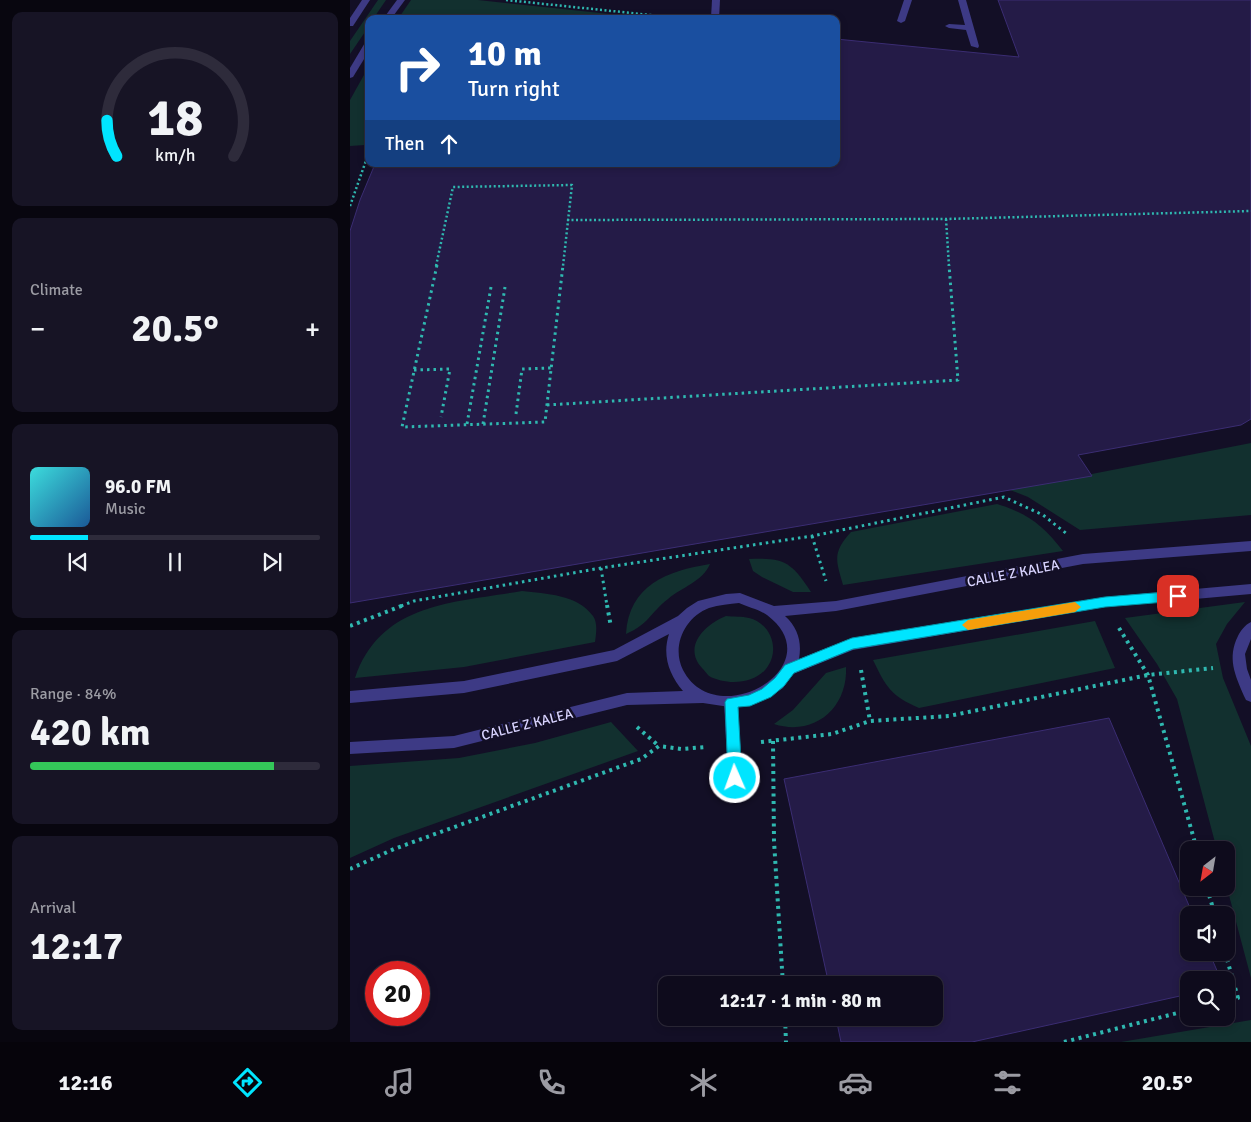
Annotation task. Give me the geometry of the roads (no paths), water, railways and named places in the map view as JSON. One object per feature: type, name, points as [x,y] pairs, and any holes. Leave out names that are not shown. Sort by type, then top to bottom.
[{"type":"street","points":[[350,24],[366,0]]},
{"type":"street","points":[[390,15],[401,0]]},
{"type":"street","points":[[715,15],[716,0]]},
{"type":"street","points":[[901,21],[908,0]]},
{"type":"street","points":[[962,0],[975,46]]},
{"type":"street","points":[[949,26],[970,28]]},
{"type":"street","points":[[350,75],[365,50]]},
{"type":"street","name":"CALLE Z KALEA","points":[[776,611],[836,606],[1083,559],[1251,546]]},
{"type":"street","points":[[789,669],[852,644],[1105,602],[1251,590]]},
{"type":"street","points":[[350,696],[464,686],[617,655],[686,617],[701,606],[720,599],[740,598],[759,602],[776,611],[791,632],[794,644],[794,657],[789,669],[780,682],[767,693],[750,700],[731,702],[704,697],[688,688],[677,675],[672,660],[671,645],[676,630],[686,617]]},
{"type":"street","points":[[1251,628],[1240,642],[1238,666],[1251,696]]},
{"type":"street","name":"CALLE Z KALEA","points":[[350,748],[454,742],[627,699],[704,697]]},
{"type":"street","points":[[731,702],[735,778]]}]
